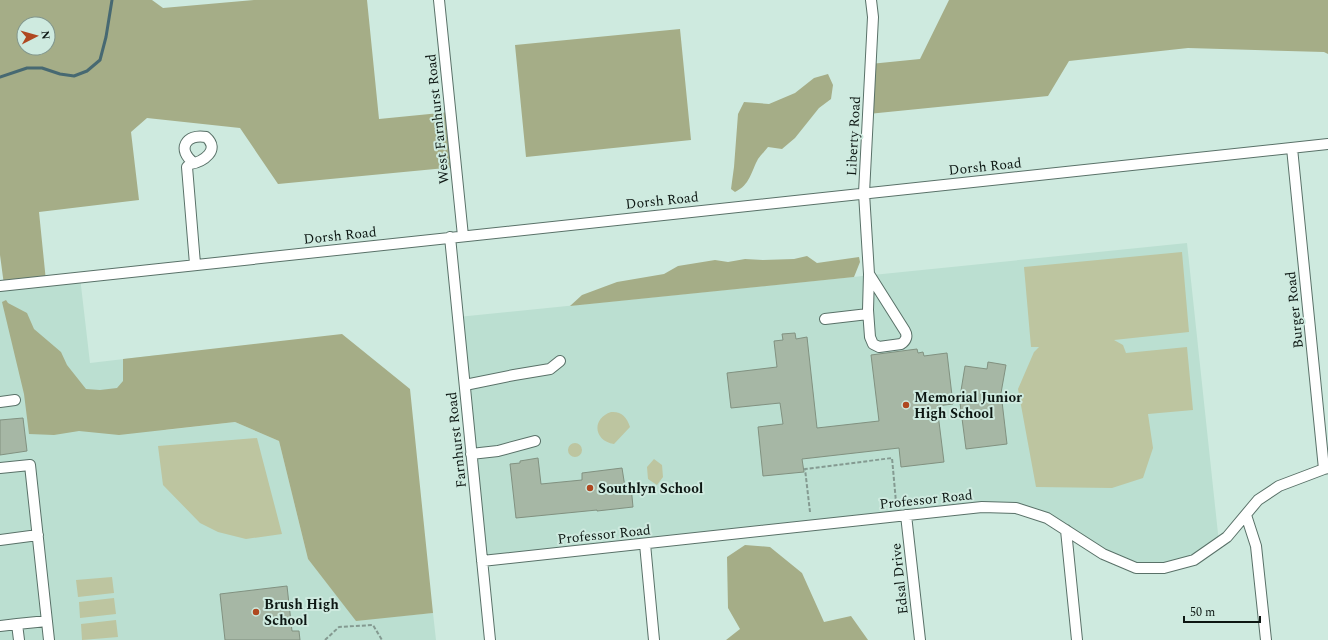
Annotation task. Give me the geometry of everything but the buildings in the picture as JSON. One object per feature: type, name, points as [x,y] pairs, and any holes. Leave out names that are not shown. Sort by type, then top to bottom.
[{"type":"street","name":"West Farnhurst Road","points":[[439,0],[463,236]]},
{"type":"street","name":"Liberty Road","points":[[869,274],[905,331],[907,336],[901,344],[879,347],[873,344],[870,337],[868,314],[869,274],[864,193],[873,17],[871,0]]},
{"type":"street","name":"Dorsh Road","points":[[0,286],[1328,144]]},
{"type":"street","name":"Burger Road","points":[[1292,148],[1326,468]]},
{"type":"street","points":[[194,163],[190,164],[188,167],[196,264]]},
{"type":"street","name":"Farnhurst Road","points":[[450,237],[490,640]]},
{"type":"street","points":[[825,319],[868,314]]},
{"type":"street","points":[[465,385],[514,374],[550,369],[560,361]]},
{"type":"street","points":[[0,402],[15,400]]},
{"type":"street","points":[[472,454],[498,451],[535,441]]},
{"type":"street","points":[[0,468],[30,465],[49,640]]},
{"type":"street","name":"Professor Road","points":[[482,561],[982,507],[1016,508],[1047,518],[1103,554],[1136,568],[1164,568],[1194,560],[1227,537],[1258,500],[1279,486],[1326,468]]},
{"type":"street","name":"Edsal Drive","points":[[906,515],[920,640]]},
{"type":"street","points":[[1246,515],[1256,546],[1266,640]]},
{"type":"street","points":[[1066,530],[1077,640]]},
{"type":"street","points":[[0,540],[38,536]]},
{"type":"street","points":[[645,544],[654,640]]},
{"type":"street","points":[[0,626],[47,621]]},
{"type":"street","points":[[17,624],[19,640]]},
{"type":"path","points":[[810,512],[805,469],[892,458],[896,502]]},
{"type":"path","points":[[325,640],[339,628],[373,625],[382,640]]},
{"type":"shaded area","points":[[0,0],[152,0],[163,8],[254,0],[367,0],[379,119],[450,112],[456,167],[278,184],[240,128],[147,118],[131,132],[139,200],[39,212],[46,281],[4,285],[0,255]]},
{"type":"shaded area","points":[[949,0],[1328,0],[1328,54],[1324,52],[1188,48],[1069,61],[1048,96],[868,114],[870,64],[920,59]]},
{"type":"shaded area","points":[[680,29],[691,140],[526,157],[515,45]]},
{"type":"shaded area","points":[[828,74],[833,85],[831,99],[819,108],[795,138],[782,149],[768,147],[758,159],[750,178],[744,186],[735,192],[731,189],[738,114],[744,102],[769,104],[795,93],[814,78]]},
{"type":"shaded area","points":[[1187,243],[1219,543],[1194,560],[1136,568],[1066,530],[1016,508],[482,561],[458,317]]},
{"type":"shaded area","points":[[1182,252],[1189,332],[1114,340],[1123,345],[1126,353],[1187,347],[1193,410],[1148,414],[1153,448],[1143,478],[1112,488],[1036,487],[1018,389],[1034,352],[1039,347],[1031,347],[1024,267]]},
{"type":"shaded area","points":[[807,256],[817,263],[859,257],[860,262],[854,277],[570,306],[582,295],[617,282],[664,274],[678,266],[715,260],[728,262],[745,259],[794,259]]},
{"type":"shaded area","points":[[80,277],[90,363],[158,355],[166,430],[235,422],[279,441],[308,559],[356,620],[433,613],[436,640],[0,640],[0,286]]},
{"type":"shaded area","points":[[6,300],[8,303],[27,313],[34,329],[61,352],[67,365],[86,389],[100,390],[117,388],[123,381],[123,359],[342,334],[410,389],[433,613],[356,621],[308,559],[279,441],[235,422],[119,435],[79,431],[54,435],[29,434],[24,394],[2,302]]},
{"type":"shaded area","points":[[611,412],[623,415],[630,427],[614,444],[602,439],[598,430],[600,420]]},
{"type":"shaded area","points":[[257,438],[282,534],[246,539],[218,532],[200,523],[163,485],[158,446]]},
{"type":"shaded area","points":[[575,443],[580,445],[582,450],[580,455],[575,457],[570,455],[568,450],[570,445]]},
{"type":"shaded area","points":[[654,459],[662,465],[663,477],[657,485],[648,479],[647,467]]},
{"type":"shaded area","points":[[745,545],[770,547],[802,573],[824,622],[851,616],[868,640],[726,640],[740,629],[728,608],[727,557]]},
{"type":"shaded area","points":[[112,577],[114,593],[78,597],[76,580]]},
{"type":"shaded area","points":[[114,598],[116,614],[80,618],[79,602]]},
{"type":"shaded area","points":[[116,620],[118,637],[82,640],[81,624]]},
{"type":"waterway","points":[[0,77],[27,68],[42,68],[60,74],[74,76],[87,71],[100,60],[106,37],[112,0]]},
{"type":"place","name":"Memorial Junior High School","points":[[906,405]]},
{"type":"place","name":"Southlyn School","points":[[590,488]]},
{"type":"place","name":"Brush High School","points":[[256,612]]}]
